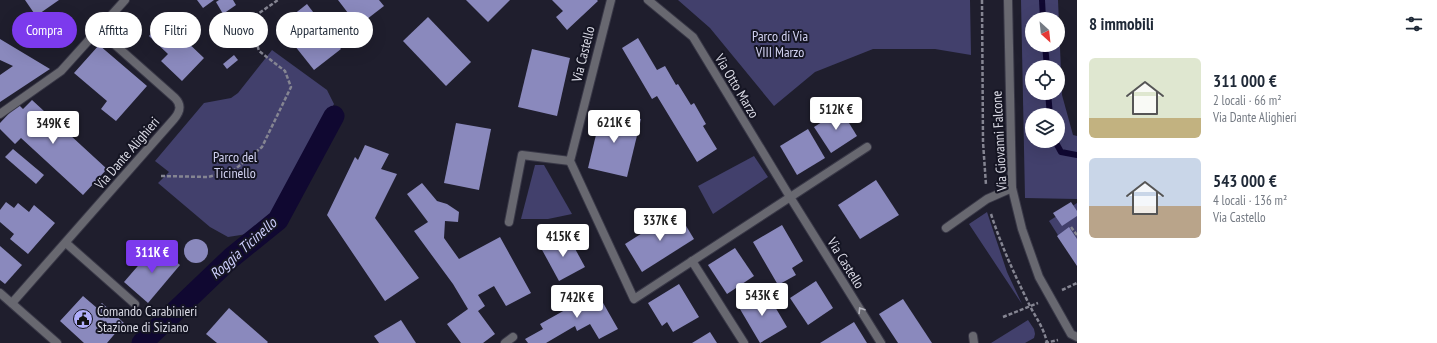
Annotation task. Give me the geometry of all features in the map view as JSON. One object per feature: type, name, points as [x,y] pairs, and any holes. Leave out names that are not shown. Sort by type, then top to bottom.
[{"type":"street","points":[[115,12],[125,0]]},
{"type":"street","name":"Via Castello","points":[[570,161],[611,0]]},
{"type":"street","name":"Via Otto Marzo","points":[[648,0],[693,37],[790,197]]},
{"type":"street","name":"Via Giovanni Falcone","points":[[1008,0],[1012,188],[1022,230],[1039,277],[1070,334],[1077,337]]},
{"type":"street","points":[[0,114],[61,71],[85,45]]},
{"type":"street","name":"Via Dante Alighieri","points":[[12,303],[174,119],[179,110],[179,104],[175,98],[119,48]]},
{"type":"street","points":[[509,222],[522,155],[570,161],[634,299],[867,147]]},
{"type":"street","points":[[946,228],[987,199],[1012,188]]},
{"type":"street","name":"Via Castello","points":[[790,197],[881,343]]},
{"type":"street","points":[[66,243],[135,304]]},
{"type":"street","points":[[692,261],[744,343]]},
{"type":"street","points":[[0,293],[57,343]]},
{"type":"street","points":[[505,343],[513,337]]},
{"type":"path","points":[[161,176],[208,177],[233,171],[262,147],[291,87],[285,71],[259,50],[253,31],[252,18],[278,0]]},
{"type":"path","points":[[982,0],[983,142],[987,199],[1002,247],[1030,307],[1042,326],[1046,343],[1057,340]]},
{"type":"path","points":[[1071,227],[1077,235]]},
{"type":"path","points":[[1003,317],[1030,307]]},
{"type":"green space","name":"Parco di Via VIII Marzo","points":[[678,0],[970,0],[971,55],[935,49],[873,49],[815,72],[774,106],[710,28]]},
{"type":"green space","points":[[1021,0],[1058,0],[1059,12],[1025,12],[1025,52],[1060,52],[1061,60],[1025,60],[1025,100],[1063,100],[1073,135],[1077,136],[1077,199],[1025,198]]},
{"type":"green space","name":"Parco del Ticinello","points":[[272,50],[327,90],[334,104],[310,151],[288,202],[271,218],[247,234],[228,237],[210,227],[158,183],[169,172],[155,161],[204,103],[231,98],[238,93]]},
{"type":"green space","points":[[754,156],[768,177],[713,214],[698,186]]},
{"type":"green space","points":[[535,165],[544,165],[572,214],[548,219],[521,219]]},
{"type":"green space","points":[[1077,203],[1077,265],[1049,221]]},
{"type":"green space","points":[[987,212],[1007,272],[1022,304],[969,224]]},
{"type":"green space","points":[[1028,320],[1034,329],[1034,338],[1025,343],[991,343]]},
{"type":"building","points":[[25,0],[59,0],[42,12],[33,12]]},
{"type":"building","points":[[197,0],[214,0],[203,8]]},
{"type":"building","points":[[219,0],[233,0],[236,5],[226,12],[222,12],[216,2]]},
{"type":"building","points":[[338,0],[379,0],[384,6],[373,14],[373,12],[347,12]]},
{"type":"building","points":[[466,0],[510,0],[488,22]]},
{"type":"building","points":[[552,0],[598,1],[567,30],[556,17],[563,11]]},
{"type":"building","points":[[307,4],[313,12],[297,12]]},
{"type":"building","points":[[428,17],[471,62],[446,86],[403,41]]},
{"type":"building","points":[[638,38],[657,70],[665,66],[676,85],[678,84],[691,105],[694,103],[706,124],[703,126],[717,149],[697,162],[657,96],[652,99],[622,48]]},
{"type":"building","points":[[0,39],[12,46],[12,48],[15,48],[50,69],[0,102],[0,75],[13,66],[0,60]]},
{"type":"building","points":[[96,48],[103,48],[147,86],[116,121],[101,109],[107,101],[74,73]]},
{"type":"building","points":[[162,48],[193,48],[204,58],[182,81],[161,61],[168,54]]},
{"type":"building","points":[[296,48],[340,48],[341,49],[314,70]]},
{"type":"building","points":[[532,49],[570,58],[557,116],[518,107]]},
{"type":"building","points":[[234,55],[238,60],[227,69],[223,64]]},
{"type":"building","points":[[32,100],[107,169],[83,195],[21,138],[15,144],[0,129],[0,123],[18,104],[23,109]]},
{"type":"building","points":[[602,110],[641,119],[627,177],[588,168]]},
{"type":"building","points":[[841,110],[857,136],[831,153],[814,127]]},
{"type":"building","points":[[456,123],[491,129],[479,190],[444,183]]},
{"type":"building","points":[[808,129],[825,158],[797,175],[780,146]]},
{"type":"building","points":[[365,145],[389,154],[381,169],[397,174],[375,218],[419,278],[385,301],[327,215],[355,157],[358,160]]},
{"type":"building","points":[[13,149],[44,175],[36,184],[5,157]]},
{"type":"building","points":[[876,180],[899,215],[860,239],[838,205]]},
{"type":"building","points":[[422,183],[437,201],[447,204],[459,212],[458,222],[445,221],[444,238],[459,259],[500,237],[531,293],[506,306],[494,286],[478,295],[485,306],[478,311],[495,334],[483,343],[461,343],[447,324],[468,309],[453,284],[414,231],[428,222],[407,194]]},
{"type":"building","points":[[6,202],[14,208],[18,203],[29,212],[34,205],[55,223],[28,254],[10,239],[14,234],[0,222],[0,210]]},
{"type":"building","points":[[1071,202],[1077,211],[1077,216],[1062,226],[1053,213]]},
{"type":"building","points":[[677,211],[694,239],[642,272],[625,244]]},
{"type":"building","points":[[782,225],[803,261],[792,268],[796,275],[778,285],[753,242]]},
{"type":"building","points":[[1069,227],[1077,239],[1077,266],[1057,236]]},
{"type":"building","points":[[567,234],[585,267],[559,281],[541,248]]},
{"type":"building","points":[[196,239],[205,242],[208,251],[205,260],[196,263],[187,260],[184,251],[187,242]]},
{"type":"building","points":[[156,245],[180,265],[148,303],[124,282]]},
{"type":"building","points":[[0,246],[22,265],[5,284],[0,280]]},
{"type":"building","points":[[735,248],[754,276],[727,294],[708,265]]},
{"type":"building","points":[[816,281],[833,308],[808,325],[790,298]]},
{"type":"building","points":[[679,284],[699,317],[673,332],[667,322],[662,326],[648,303]]},
{"type":"building","points":[[594,287],[618,329],[599,339],[590,324],[577,331],[575,326],[546,343],[528,343],[525,339],[543,329],[540,324],[565,310],[562,305]]},
{"type":"building","points":[[768,295],[787,327],[760,343],[737,304],[751,296],[755,303]]},
{"type":"building","points":[[83,296],[97,308],[102,303],[124,323],[107,343],[84,343],[60,321]]},
{"type":"building","points":[[903,299],[932,343],[898,343],[879,314]]},
{"type":"building","points":[[229,308],[268,342],[217,343],[206,334]]},
{"type":"building","points":[[401,320],[416,343],[379,343],[374,336]]},
{"type":"building","points":[[854,322],[867,343],[820,343]]},
{"type":"building","points":[[710,332],[717,343],[692,343]]},
{"type":"waterway","points":[[1042,0],[1043,12]]},
{"type":"waterway","points":[[1046,52],[1046,60]]},
{"type":"waterway","points":[[1049,100],[1049,108]]},
{"type":"waterway","name":"Roggia Ticinello","points":[[142,343],[231,258],[278,220],[334,116]]},
{"type":"waterway","points":[[1059,148],[1061,152],[1077,155]]},
{"type":"place","name":"Comando Carabinieri Stazione di Siziano","points":[[83,319]]}]
